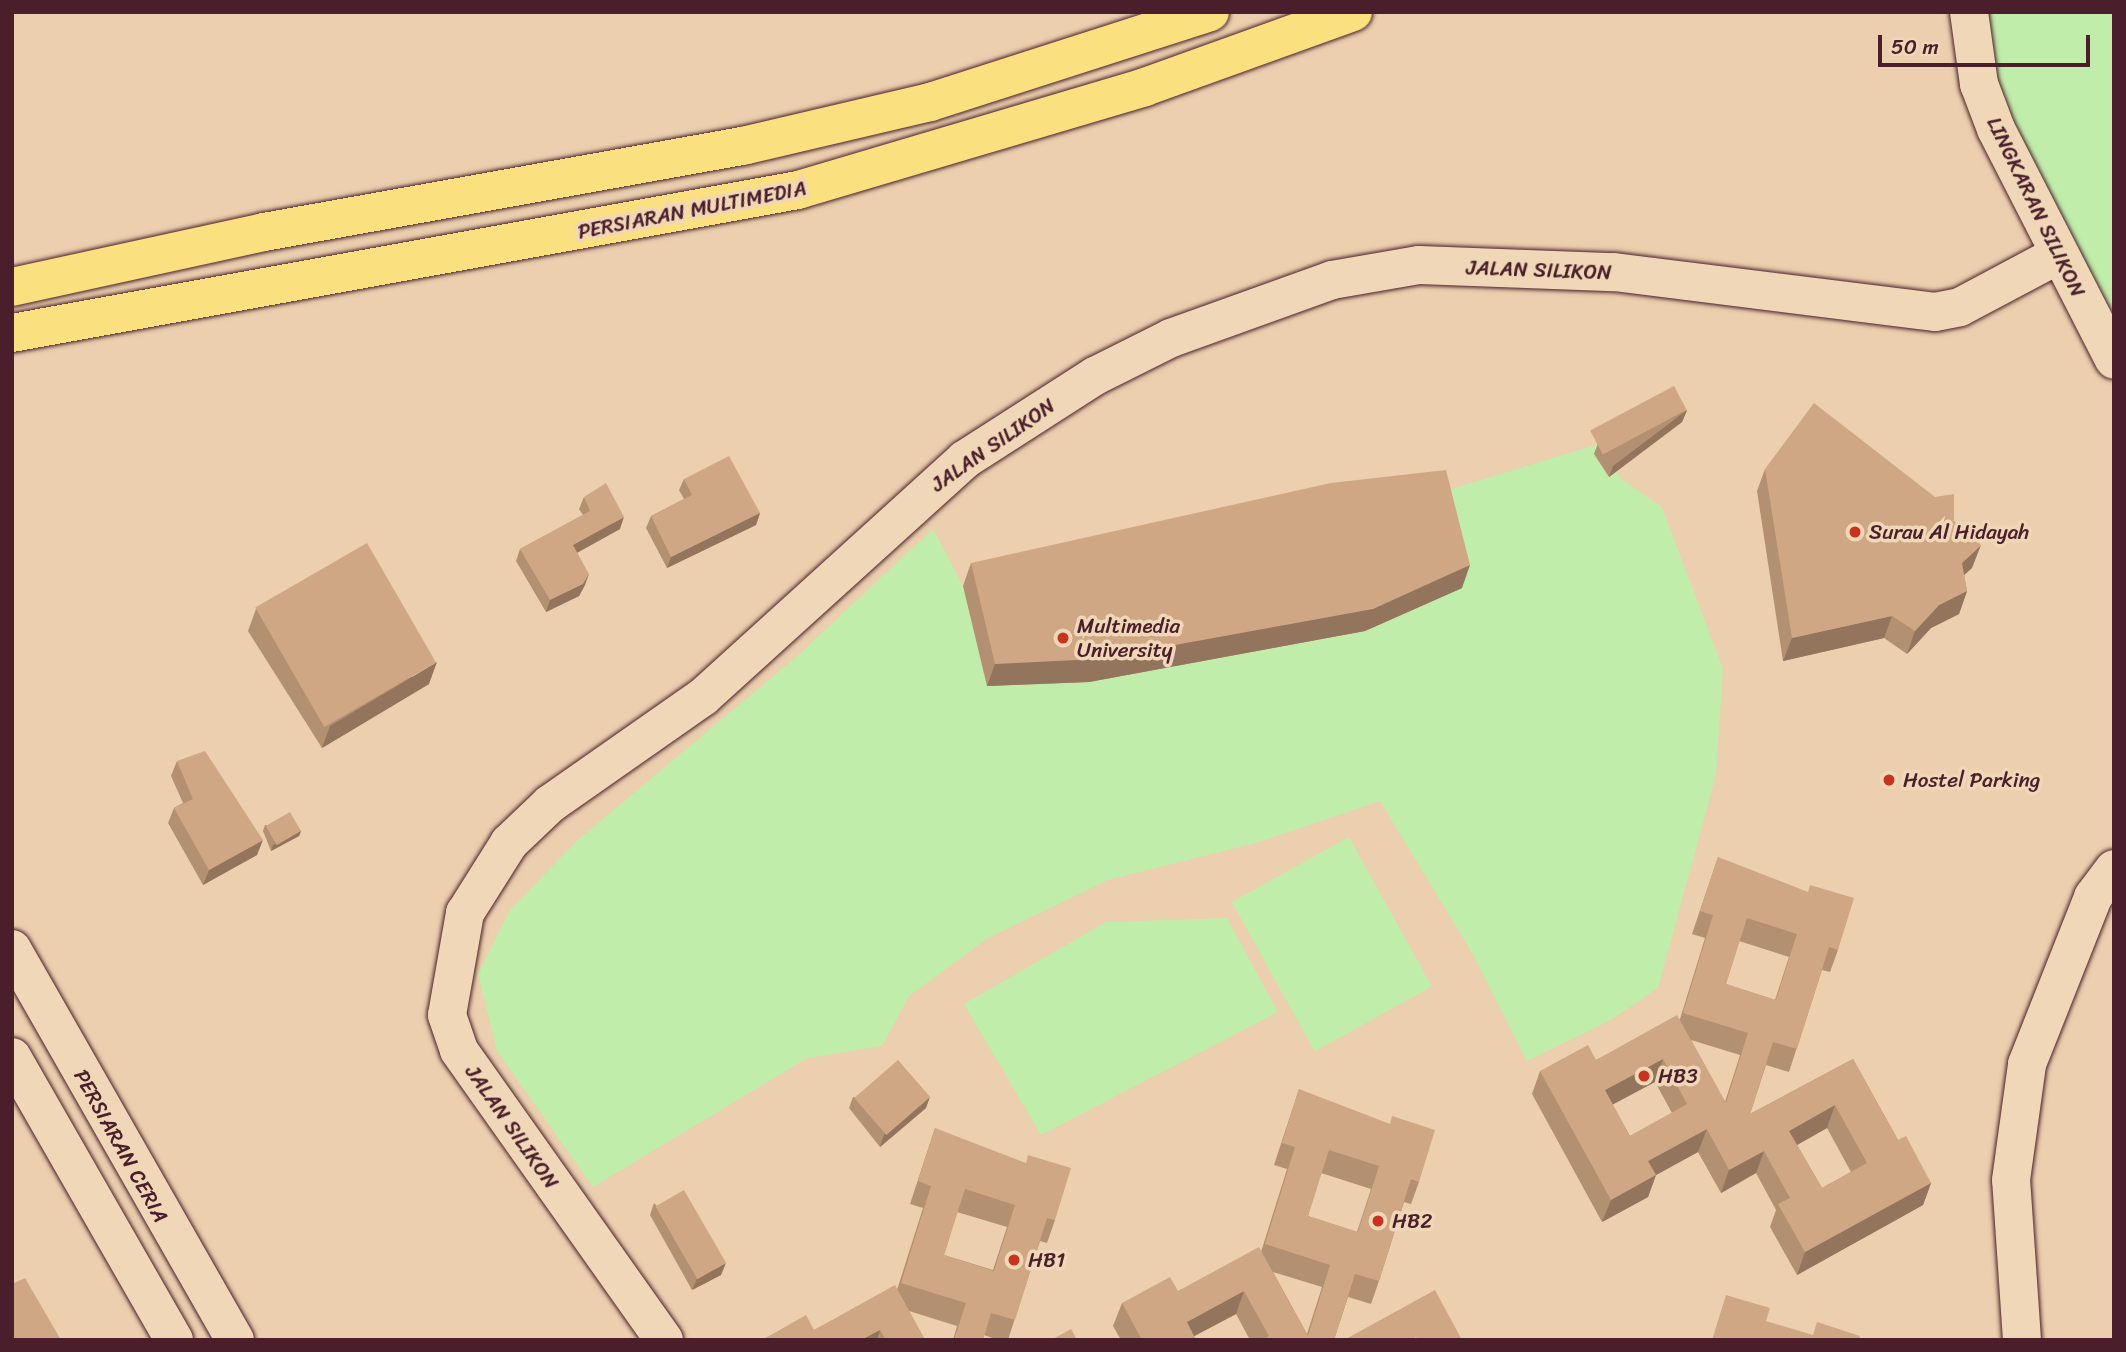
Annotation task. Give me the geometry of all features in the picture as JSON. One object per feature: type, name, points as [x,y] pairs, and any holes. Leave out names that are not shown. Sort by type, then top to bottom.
[{"type":"main road","points":[[25,284],[264,232],[743,146],[930,102],[1210,12]]},
{"type":"main road","name":"PERSIARAN MULTIMEDIA","points":[[12,333],[798,190],[1081,108],[1353,12]]},
{"type":"main road","points":[[12,345],[111,314]]},
{"type":"street","name":"LINGKARAN SILIKON","points":[[1971,24],[1997,129],[2058,255],[2114,360]]},
{"type":"street","name":"JALAN SILIKON","points":[[664,1340],[459,1050],[447,1015],[465,913],[509,844],[550,804],[703,697],[964,460],[1095,376],[1171,338],[1332,280],[1419,265],[1614,272],[1935,312],[1960,307],[2058,255]]},
{"type":"street","points":[[2022,1340],[2011,1180],[2027,1064],[2093,897],[2114,869]]},
{"type":"street","name":"PERSIARAN CERIA","points":[[12,948],[235,1340]]},
{"type":"street","points":[[12,1057],[174,1340]]},
{"type":"green space","points":[[1992,12],[2114,12],[2114,324],[2004,114],[1986,27]]},
{"type":"green space","points":[[1599,444],[1621,479],[1662,507],[1723,669],[1716,775],[1658,988],[1609,1021],[1527,1061],[1471,951],[1380,801],[1259,842],[1108,880],[988,938],[909,996],[882,1046],[807,1058],[593,1187],[497,1051],[478,974],[510,910],[579,839],[795,658],[933,529],[963,586],[987,686],[1089,682],[1365,631],[1462,588],[1438,493]]},
{"type":"green space","points":[[1349,837],[1432,987],[1315,1052],[1232,902]]},
{"type":"green space","points":[[1227,918],[1278,1012],[1041,1135],[964,1004],[1106,922]]},
{"type":"building","points":[[1674,386],[1687,410],[1603,454],[1590,431]]},
{"type":"building","name":"Surau Al Hidayah","points":[[1814,403],[1935,497],[1954,494],[1954,521],[1981,545],[1962,563],[1967,591],[1939,605],[1915,631],[1892,616],[1792,638],[1765,469]]},
{"type":"building","points":[[729,456],[760,513],[671,557],[651,516],[692,495],[684,479]]},
{"type":"building","points":[[1446,470],[1470,565],[1373,609],[1098,659],[995,664],[971,563],[1331,483]]},
{"type":"building","points":[[606,483],[624,517],[573,545],[589,574],[583,584],[550,600],[520,549],[590,511],[584,497]]},
{"type":"building","points":[[367,543],[436,663],[324,727],[255,608]]},
{"type":"building","points":[[205,751],[263,840],[209,870],[174,808],[193,799],[177,761]]},
{"type":"building","points":[[290,812],[301,831],[277,845],[266,826]]},
{"type":"building","name":"HB3","points":[[1718,857],[1808,892],[1810,885],[1854,898],[1838,950],[1829,947],[1797,1049],[1773,1042],[1750,1114],[1853,1059],[1898,1140],[1906,1136],[1931,1183],[1805,1252],[1778,1204],[1790,1198],[1764,1151],[1729,1170],[1707,1129],[1648,1161],[1656,1175],[1611,1200],[1540,1071],[1588,1045],[1596,1060],[1677,1015],[1726,1103],[1748,1033],[1683,1013],[1713,915],[1700,911]],"holes":[[[1747,918],[1797,934],[1776,1000],[1726,984]],[[1663,1059],[1687,1104],[1630,1136],[1605,1090]],[[1835,1105],[1867,1163],[1822,1188],[1789,1131]]]},
{"type":"building","points":[[898,1060],[930,1097],[886,1135],[854,1098]]},
{"type":"building","points":[[1299,1089],[1390,1124],[1392,1116],[1435,1130],[1419,1182],[1411,1179],[1379,1281],[1355,1274],[1334,1340],[1263,1340],[1269,1336],[1244,1291],[1187,1322],[1196,1340],[1142,1340],[1122,1303],[1170,1277],[1178,1291],[1259,1247],[1308,1336],[1330,1265],[1265,1244],[1295,1147],[1282,1143]],"holes":[[[1329,1150],[1379,1166],[1358,1232],[1308,1216]]]},
{"type":"building","name":"HB1","points":[[935,1128],[1026,1163],[1028,1155],[1071,1168],[1055,1220],[1047,1218],[1015,1320],[991,1313],[983,1340],[954,1340],[966,1303],[901,1283],[931,1186],[918,1181]],"holes":[[[965,1189],[1015,1205],[994,1271],[944,1255]]]},
{"type":"building","points":[[684,1190],[726,1263],[697,1279],[655,1206]]},
{"type":"building","points":[[25,1278],[61,1340],[12,1340],[12,1284]]},
{"type":"building","points":[[895,1285],[925,1340],[886,1340],[880,1330],[861,1340],[762,1340],[806,1315],[814,1330]]},
{"type":"building","points":[[1435,1290],[1462,1340],[1418,1340],[1416,1337],[1412,1340],[1344,1340]]},
{"type":"building","points":[[1726,1295],[1770,1308],[1766,1321],[1813,1335],[1817,1322],[1860,1336],[1859,1340],[1712,1340]]},
{"type":"building","points":[[1071,1329],[1077,1340],[1051,1340]]},
{"type":"place","name":"Surau Al Hidayah","points":[[1855,532]]},
{"type":"place","name":"Multimedia University","points":[[1063,638]]},
{"type":"place","name":"Hostel Parking","points":[[1889,780]]},
{"type":"place","name":"HB3","points":[[1644,1076]]},
{"type":"place","name":"HB2","points":[[1378,1221]]},
{"type":"place","name":"HB1","points":[[1014,1260]]}]
